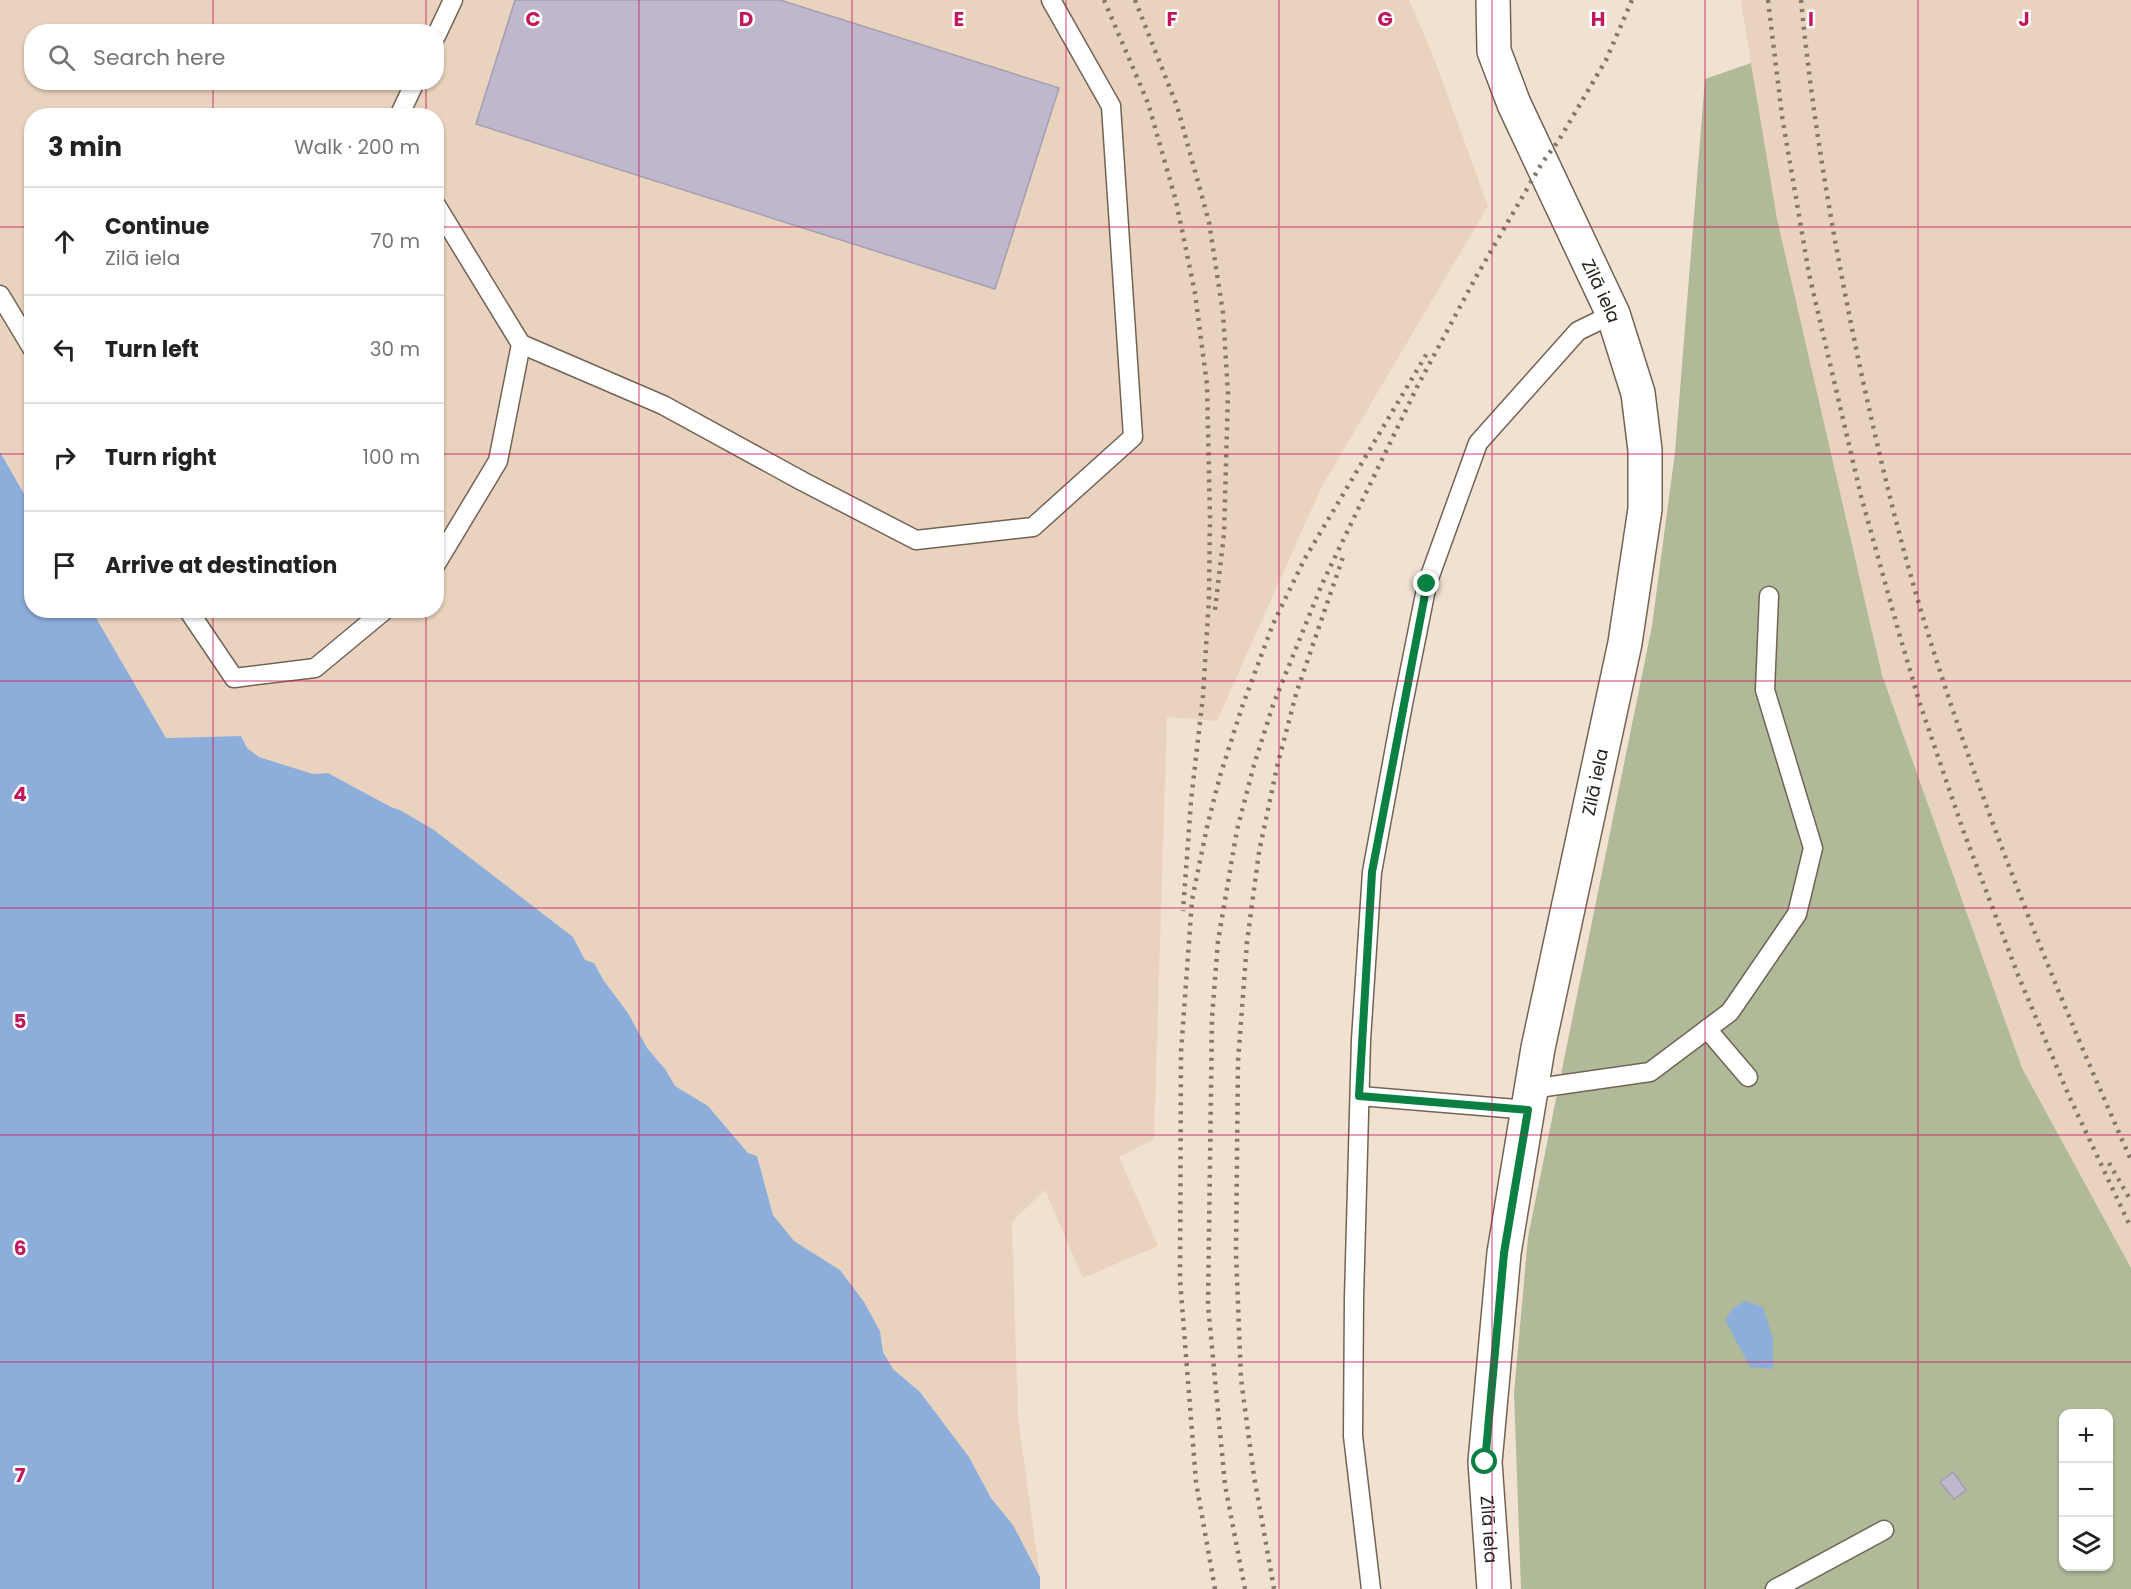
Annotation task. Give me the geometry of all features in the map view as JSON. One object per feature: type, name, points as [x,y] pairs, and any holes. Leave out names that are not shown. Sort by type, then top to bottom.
[{"type":"street","name":"Zilā iela","points":[[1493,0],[1494,51],[1514,104],[1613,314],[1638,393],[1645,450],[1645,509],[1625,643],[1538,1048],[1504,1253],[1485,1462],[1494,1589]]},
{"type":"lane","points":[[442,24],[453,0]]},
{"type":"lane","points":[[444,218],[521,345],[663,405],[916,540],[1033,527],[1133,437],[1111,106],[1051,0]]},
{"type":"lane","points":[[403,108],[411,90]]},
{"type":"lane","points":[[0,295],[24,335]]},
{"type":"lane","points":[[1371,1589],[1353,1436],[1359,1096],[1372,872],[1427,584],[1478,443],[1578,331],[1613,314]]},
{"type":"lane","points":[[444,551],[498,461],[521,345]]},
{"type":"lane","points":[[1359,1096],[1530,1100],[1650,1072],[1730,1012],[1797,914],[1813,849],[1765,690],[1769,596]]},
{"type":"lane","points":[[193,618],[234,678],[315,668],[375,618]]},
{"type":"lane","points":[[1707,1029],[1748,1077]]},
{"type":"lane","points":[[1775,1589],[1884,1530]]},
{"type":"shaded area","points":[[0,0],[1409,0],[1431,50],[1488,206],[1321,488],[1217,721],[1167,717],[1154,1139],[1119,1157],[1158,1246],[1083,1278],[1045,1190],[1012,1222],[1018,1417],[1040,1577],[1013,1525],[991,1498],[969,1457],[920,1392],[893,1369],[883,1352],[880,1331],[840,1270],[794,1241],[773,1215],[757,1156],[748,1153],[708,1106],[675,1086],[665,1069],[647,1048],[628,1013],[604,981],[594,963],[585,960],[573,937],[400,810],[329,773],[313,774],[259,757],[247,748],[241,736],[166,738],[96,618],[444,618],[444,108],[24,108],[24,494],[0,452]]},
{"type":"shaded area","points":[[1741,0],[2131,0],[2131,1268],[2022,1068],[1882,675],[1776,219]]},
{"type":"green space","points":[[1751,63],[1777,219],[1882,675],[2022,1068],[2131,1268],[2131,1589],[1521,1589],[1514,1393],[1528,1237],[1652,626],[1675,452],[1705,79]]},
{"type":"water","points":[[0,452],[24,494],[24,618],[96,618],[166,738],[241,736],[247,748],[259,757],[313,774],[328,773],[434,830],[573,937],[585,960],[594,963],[604,981],[628,1013],[647,1048],[665,1069],[675,1086],[708,1106],[748,1153],[757,1156],[773,1215],[794,1241],[840,1270],[864,1302],[880,1331],[883,1352],[893,1369],[920,1392],[969,1457],[991,1498],[1013,1525],[1040,1577],[1040,1589],[0,1589]]},
{"type":"water","points":[[1745,1301],[1763,1307],[1773,1339],[1773,1369],[1750,1367],[1725,1320],[1733,1308]]},
{"type":"building","points":[[515,0],[780,0],[1059,88],[995,289],[476,124]]},
{"type":"building","points":[[1953,1472],[1966,1490],[1954,1499],[1940,1482]]},
{"type":"railway","points":[[1104,0],[1148,103],[1176,201],[1195,293],[1207,385],[1209,598],[1203,696],[1191,801],[1183,911]]},
{"type":"railway","points":[[1135,0],[1177,106],[1209,222],[1223,313],[1228,394],[1224,534],[1215,610]]},
{"type":"railway","points":[[1245,1589],[1225,1485],[1208,1305],[1212,1017],[1218,941],[1237,830],[1273,705],[1322,584],[1417,387],[1476,277],[1542,163],[1559,140],[1606,60],[1632,0]]},
{"type":"railway","points":[[1768,0],[1782,116],[1809,274],[1861,496],[1919,701],[1963,830],[2018,975],[2069,1096],[2131,1228]]},
{"type":"railway","points":[[1801,0],[1818,140],[1842,280],[1875,433],[1913,584],[1944,684],[1992,822],[2045,958],[2131,1160]]},
{"type":"railway","points":[[1215,1589],[1196,1482],[1180,1280],[1181,1052],[1192,900],[1220,776],[1242,707],[1273,624],[1304,560],[1429,350]]},
{"type":"railway","points":[[1274,1589],[1254,1476],[1241,1379],[1236,1253],[1238,1061],[1247,942],[1259,852],[1277,767],[1296,694],[1343,557]]},
{"type":"railway","points":[[2109,1163],[2131,1201]]},
{"type":"route","points":[[1427,584],[1372,872],[1359,1096],[1528,1110],[1504,1253],[1485,1462]]}]
